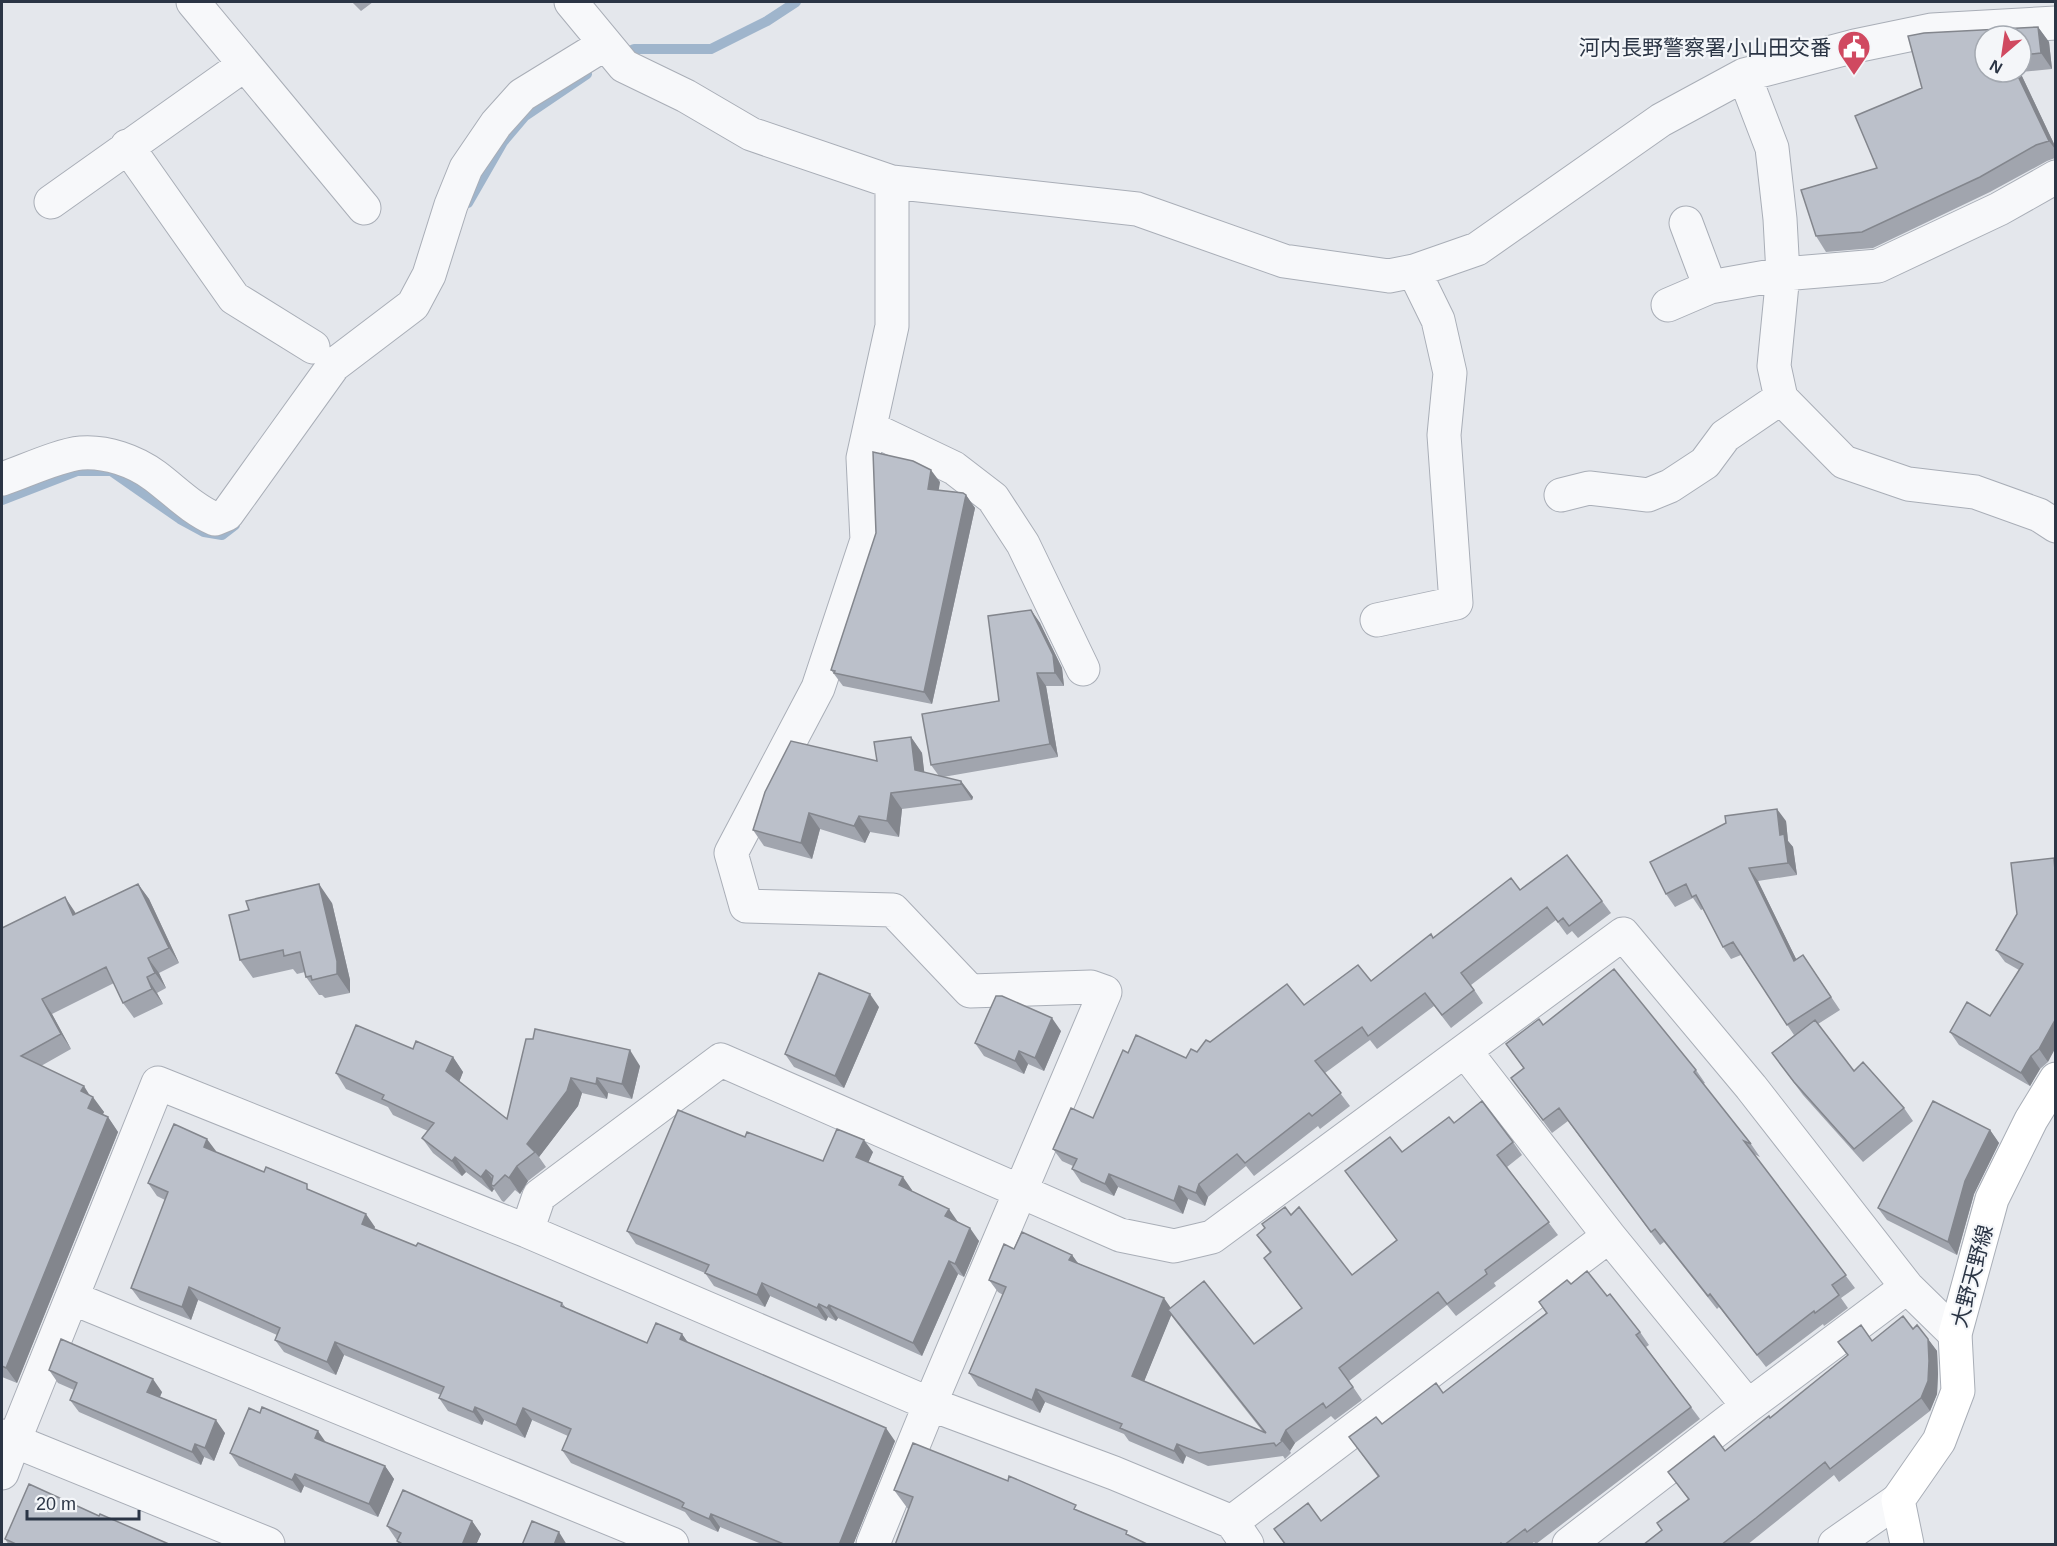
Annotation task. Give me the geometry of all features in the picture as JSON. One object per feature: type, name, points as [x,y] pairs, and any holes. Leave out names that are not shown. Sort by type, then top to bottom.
[{"type":"main road","name":"大野天野線","points":[[1898,1500],[1939,1441],[1958,1391],[1955,1334],[1992,1199],[2031,1120],[2055,1079]]},
{"type":"main road","points":[[1898,1500],[1907,1545]]},
{"type":"street","points":[[194,2],[364,208]]},
{"type":"street","points":[[572,2],[614,54],[751,134],[891,183],[1137,209],[1284,261],[1389,276],[1414,271],[1477,249],[1661,120],[1744,75],[1855,46],[1932,30],[2055,24]]},
{"type":"street","points":[[2,479],[80,453],[105,454],[123,459],[152,475],[200,513],[215,519],[227,514],[334,365],[413,305],[429,275],[451,205],[466,168],[496,124],[522,96],[614,54]]},
{"type":"street","points":[[51,202],[244,65]]},
{"type":"street","points":[[1744,75],[1772,148],[1783,274],[1774,366],[1781,398],[1844,462],[1908,484],[1975,492],[2039,515],[2055,526]]},
{"type":"street","points":[[127,146],[234,298],[313,348]]},
{"type":"street","points":[[1668,305],[1710,287],[1783,274],[1878,266],[2000,209],[2055,177]]},
{"type":"street","points":[[873,1545],[930,1404],[1106,992],[1091,987],[970,991],[893,910],[746,906],[731,853],[818,688],[867,540],[863,458],[892,326],[891,183]]},
{"type":"street","points":[[1686,223],[1710,287]]},
{"type":"street","points":[[1377,620],[1456,603],[1444,435],[1450,373],[1438,320],[1414,271]]},
{"type":"street","points":[[1561,495],[1589,488],[1648,495],[1671,486],[1706,463],[1725,436],[1781,398]]},
{"type":"street","points":[[870,428],[954,468],[993,498],[1023,544],[1083,669]]},
{"type":"street","points":[[527,1231],[539,1196],[720,1060],[1120,1234],[1174,1246],[1212,1237],[1623,934],[1751,1087],[1908,1287],[1955,1334]]},
{"type":"street","points":[[1465,1051],[1609,1236],[1748,1406]]},
{"type":"street","points":[[2,1473],[8,1438],[72,1298],[158,1083],[527,1231],[930,1404],[1114,1473],[1239,1534],[1609,1236]]},
{"type":"street","points":[[1569,1545],[1748,1406],[1908,1287]]},
{"type":"street","points":[[72,1298],[672,1545]]},
{"type":"street","points":[[8,1438],[268,1545]]},
{"type":"street","points":[[1835,1545],[1898,1500]]},
{"type":"building","points":[[2033,27],[2038,27],[2041,53],[2033,54]]},
{"type":"building","points":[[1973,30],[1973,84],[2022,84],[2049,141],[2036,145],[1980,177],[1862,232],[1816,236],[1801,190],[1877,168],[1855,116],[1922,88],[1908,36]]},
{"type":"building","points":[[873,452],[913,461],[931,470],[928,489],[966,495],[924,692],[834,673],[835,671],[831,670],[876,533]]},
{"type":"building","points":[[1031,610],[1053,655],[1055,673],[1037,673],[1050,744],[931,765],[922,714],[999,701],[988,616]]},
{"type":"building","points":[[911,737],[915,770],[961,781],[961,784],[891,793],[887,821],[859,816],[854,826],[809,813],[801,843],[753,830],[765,792],[791,741],[877,761],[874,742]]},
{"type":"building","points":[[1777,809],[1780,835],[1784,834],[1788,863],[1749,868],[1794,961],[1803,955],[1831,997],[1787,1025],[1733,942],[1723,947],[1696,895],[1692,897],[1686,884],[1666,894],[1650,862],[1726,823],[1725,816]]},
{"type":"building","points":[[1567,855],[1602,901],[1569,926],[1563,918],[1558,922],[1547,907],[1461,973],[1474,990],[1442,1015],[1425,993],[1368,1036],[1362,1027],[1315,1061],[1341,1093],[1312,1116],[1309,1113],[1245,1163],[1237,1154],[1199,1184],[1196,1193],[1179,1186],[1174,1201],[1109,1174],[1105,1184],[1072,1169],[1077,1159],[1053,1149],[1071,1108],[1093,1118],[1123,1050],[1128,1053],[1136,1035],[1186,1058],[1191,1049],[1197,1052],[1206,1040],[1210,1042],[1287,984],[1304,1005],[1358,965],[1371,981],[1431,934],[1433,938],[1511,878],[1520,890]]},
{"type":"building","points":[[2054,858],[2055,1020],[2039,1049],[2031,1056],[2021,1073],[1950,1032],[1967,1002],[1990,1016],[2023,964],[1996,950],[2017,914],[2011,863]]},
{"type":"building","points":[[138,884],[169,948],[148,958],[155,973],[147,977],[152,989],[123,1003],[106,967],[42,999],[61,1034],[21,1056],[84,1086],[81,1091],[93,1097],[88,1108],[108,1117],[6,1368],[2,1366],[2,928],[65,897],[73,915]]},
{"type":"building","points":[[319,884],[337,961],[337,974],[312,980],[311,976],[306,977],[300,952],[284,956],[283,950],[240,960],[229,915],[249,910],[246,901]]},
{"type":"building","points":[[1614,969],[1696,1070],[1694,1072],[1751,1144],[1744,1141],[1846,1275],[1832,1285],[1839,1295],[1815,1313],[1814,1311],[1757,1355],[1710,1294],[1708,1296],[1655,1229],[1651,1232],[1559,1108],[1543,1120],[1511,1078],[1524,1068],[1506,1044],[1539,1019],[1543,1025]]},
{"type":"building","points":[[819,973],[870,994],[835,1076],[785,1054]]},
{"type":"building","points":[[996,996],[1002,996],[1052,1018],[1035,1058],[1019,1051],[1015,1061],[975,1043]]},
{"type":"building","points":[[1815,1020],[1854,1071],[1863,1062],[1904,1108],[1854,1149],[1794,1082],[1772,1053]]},
{"type":"building","points":[[356,1025],[413,1049],[416,1041],[453,1057],[446,1071],[507,1119],[526,1039],[533,1039],[535,1029],[630,1050],[622,1084],[597,1078],[596,1084],[571,1078],[567,1091],[527,1144],[535,1152],[517,1166],[509,1178],[505,1175],[494,1186],[491,1185],[493,1176],[486,1170],[481,1177],[455,1157],[452,1161],[422,1138],[434,1123],[382,1099],[384,1095],[336,1073]]},
{"type":"building","points":[[1482,1101],[1513,1142],[1497,1155],[1549,1222],[1485,1270],[1487,1274],[1447,1304],[1438,1292],[1339,1368],[1353,1387],[1326,1408],[1323,1403],[1286,1430],[1282,1441],[1276,1446],[1274,1443],[1199,1453],[1177,1444],[1174,1451],[1120,1428],[1122,1424],[1036,1389],[1032,1400],[969,1373],[1006,1287],[989,1280],[1004,1244],[1014,1249],[1022,1232],[1072,1255],[1069,1260],[1164,1298],[1132,1376],[1266,1433],[1168,1310],[1204,1281],[1254,1344],[1302,1308],[1264,1258],[1271,1252],[1257,1235],[1265,1228],[1262,1224],[1285,1207],[1291,1215],[1299,1207],[1352,1275],[1397,1240],[1345,1171],[1390,1137],[1402,1152],[1449,1117],[1454,1123]]},
{"type":"building","points":[[1933,1101],[1990,1130],[1965,1181],[1948,1242],[1878,1208]]},
{"type":"building","points":[[678,1110],[745,1137],[747,1132],[823,1161],[837,1129],[864,1140],[856,1157],[903,1177],[899,1185],[949,1209],[945,1216],[970,1228],[955,1264],[949,1261],[913,1343],[829,1305],[827,1308],[819,1304],[817,1308],[762,1283],[757,1295],[705,1273],[709,1265],[627,1231]]},
{"type":"building","points":[[174,1124],[207,1139],[204,1147],[264,1172],[266,1167],[307,1184],[307,1189],[366,1214],[362,1224],[416,1246],[418,1243],[562,1303],[561,1306],[647,1343],[656,1323],[682,1334],[680,1339],[886,1428],[839,1545],[786,1545],[711,1514],[709,1519],[682,1507],[684,1503],[679,1500],[562,1450],[571,1429],[523,1408],[516,1425],[475,1407],[473,1412],[439,1398],[444,1387],[335,1342],[327,1362],[275,1340],[280,1328],[189,1287],[182,1307],[131,1288],[168,1192],[148,1183]]},
{"type":"building","points":[[1587,1271],[1607,1296],[1610,1294],[1640,1332],[1636,1335],[1691,1407],[1527,1532],[1525,1529],[1504,1545],[1501,1543],[1500,1545],[1286,1545],[1274,1529],[1308,1503],[1321,1521],[1379,1476],[1349,1437],[1376,1417],[1382,1424],[1436,1383],[1443,1393],[1547,1313],[1539,1302],[1567,1280],[1571,1284]]},
{"type":"building","points":[[1903,1316],[1913,1329],[1917,1325],[1928,1339],[1928,1381],[1921,1398],[1830,1469],[1825,1462],[1721,1545],[1643,1545],[1662,1530],[1657,1523],[1689,1499],[1668,1472],[1714,1436],[1725,1451],[1769,1416],[1770,1418],[1848,1355],[1838,1342],[1861,1325],[1872,1341]]},
{"type":"building","points":[[61,1339],[153,1379],[147,1392],[216,1420],[205,1448],[195,1444],[192,1452],[70,1400],[77,1383],[49,1370]]},
{"type":"building","points":[[262,1407],[318,1431],[315,1438],[385,1466],[369,1504],[295,1474],[292,1480],[230,1453],[249,1408],[260,1413]]},
{"type":"building","points":[[913,1443],[1008,1481],[1009,1476],[1076,1505],[1074,1509],[1127,1531],[1126,1534],[1149,1545],[895,1545],[913,1497],[894,1490]]},
{"type":"building","points":[[29,1484],[171,1545],[18,1545],[5,1539]]},
{"type":"building","points":[[403,1490],[472,1521],[462,1545],[404,1545],[397,1541],[401,1533],[387,1526]]},
{"type":"building","points":[[532,1521],[559,1532],[554,1545],[522,1545]]},
{"type":"waterway","points":[[619,56],[634,49],[711,49],[767,21],[796,2]]},
{"type":"waterway","points":[[468,203],[503,142],[525,116],[587,74]]},
{"type":"waterway","points":[[2,500],[77,471],[111,471],[180,519],[204,532],[222,535],[235,525]]},
{"type":"place","name":"河内長野警察署小山田交番","points":[[1854,76]]}]
